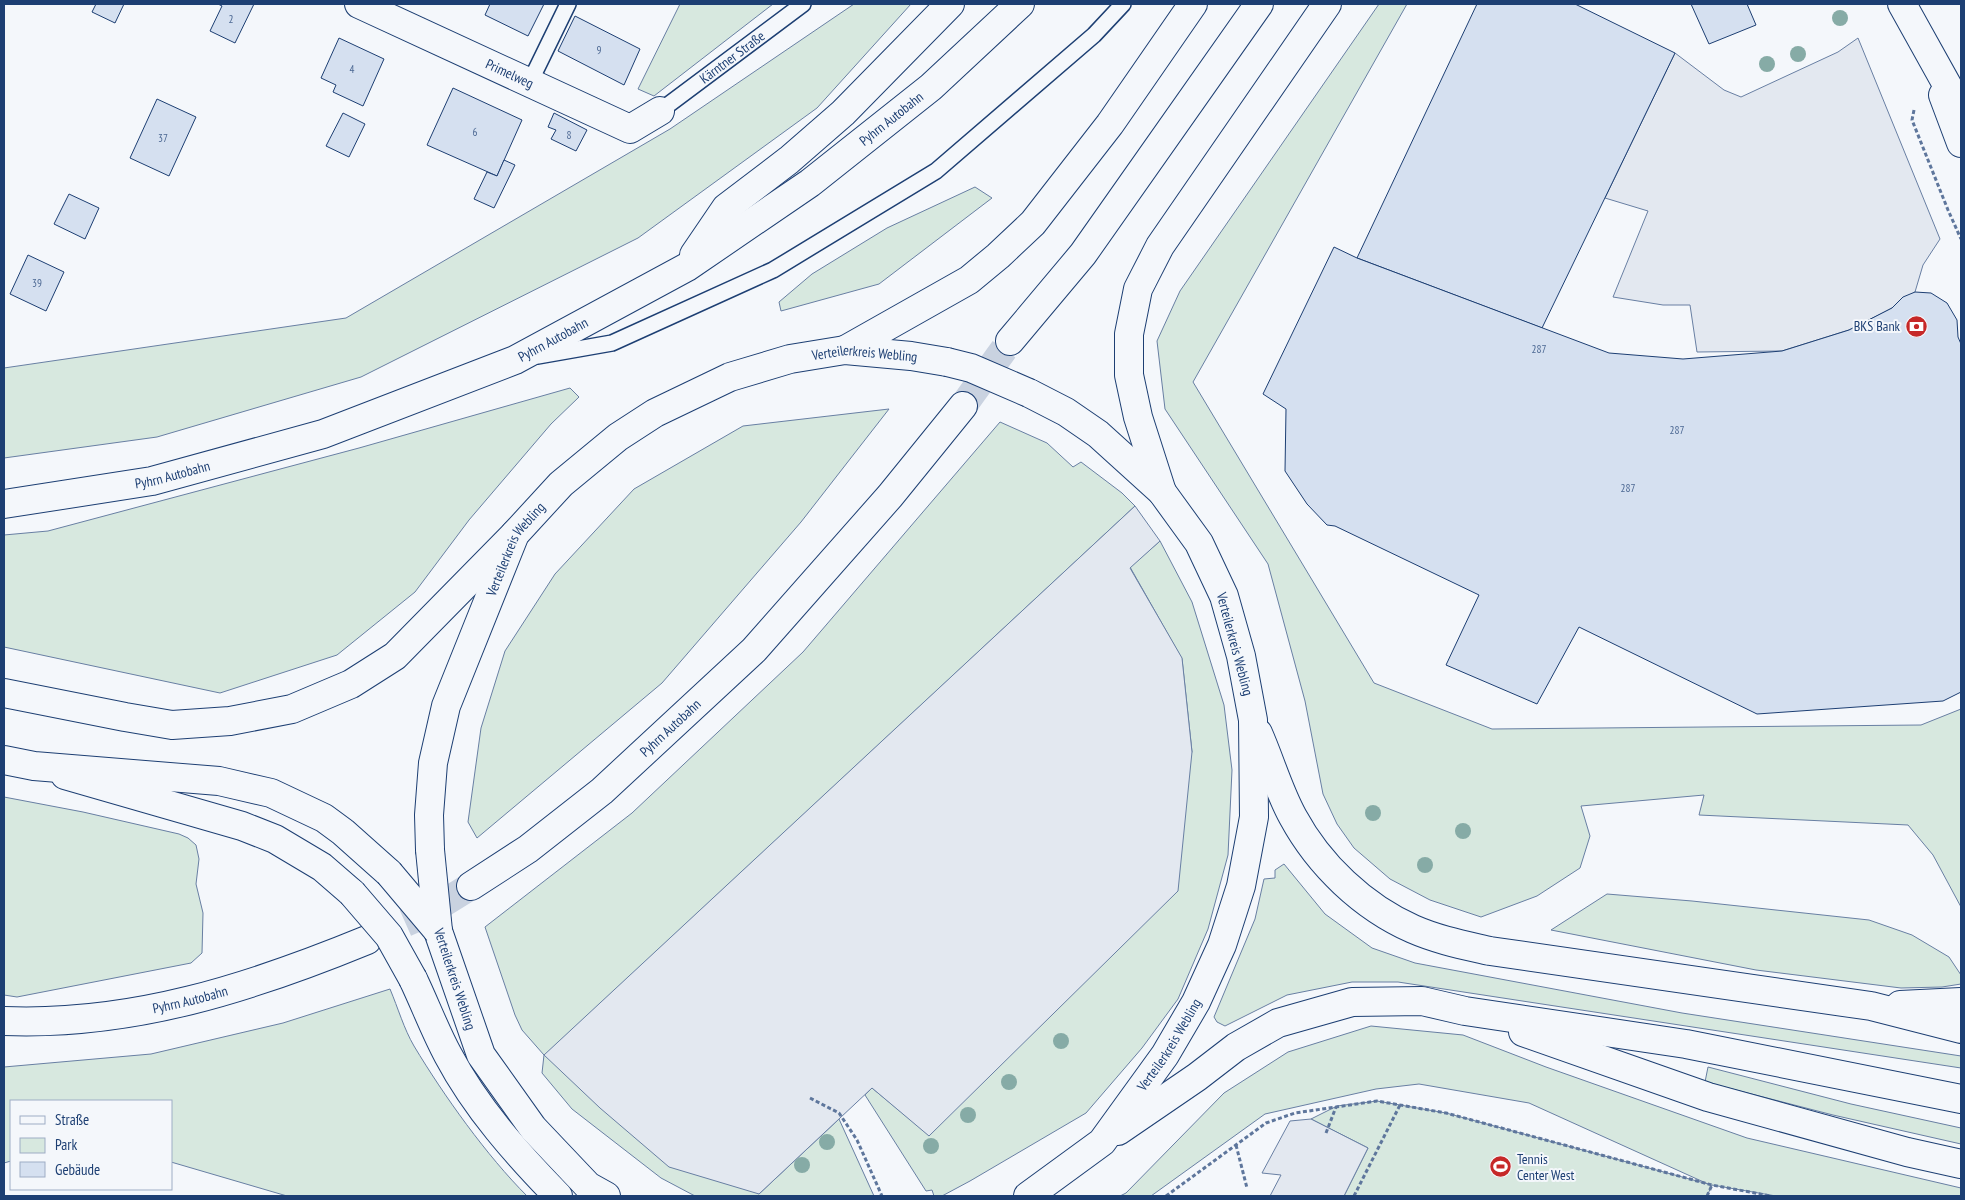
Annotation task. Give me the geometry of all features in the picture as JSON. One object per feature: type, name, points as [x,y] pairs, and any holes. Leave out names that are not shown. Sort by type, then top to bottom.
[{"type":"main road","name":"Primelweg","points":[[359,4],[630,130],[660,111]]},
{"type":"main road","points":[[687,267],[726,208],[789,160],[843,112],[950,4]]},
{"type":"main road","name":"Pyhrn Autobahn","points":[[4,504],[152,481],[324,434],[515,360],[687,267],[818,177],[931,87],[1020,4]]},
{"type":"main road","points":[[845,350],[969,280],[998,256],[1033,222],[1110,124],[1193,4]]},
{"type":"main road","points":[[1010,341],[1083,254],[1259,4]]},
{"type":"main road","points":[[1162,492],[1138,417],[1129,375],[1129,334],[1138,289],[1160,246],[1326,4]]},
{"type":"main road","points":[[1902,4],[1961,110]]},
{"type":"main road","points":[[1924,44],[1961,143]]},
{"type":"main road","name":"Verteilerkreis Webling","points":[[595,1193],[533,1128],[481,1055],[438,931],[430,850],[429,815],[433,763],[446,706],[516,534],[561,484],[618,436],[655,413],[730,376],[790,359],[845,350],[911,356],[971,368],[1066,412],[1098,434],[1162,492],[1199,543],[1224,596],[1241,656],[1253,720],[1254,817],[1241,886],[1222,945],[1196,1002],[1165,1055],[1102,1142],[1028,1196]]},
{"type":"main road","name":"Pyhrn Autobahn","points":[[471,886],[528,849],[602,790],[754,650],[890,496],[962,406]]},
{"type":"main road","points":[[4,693],[124,718],[172,725],[230,721],[292,709],[351,684],[395,656],[516,534]]},
{"type":"main road","points":[[1253,720],[1293,817],[1322,859],[1351,890],[1412,929],[1450,942],[1490,951],[1871,1006],[1961,1029]]},
{"type":"main road","points":[[4,760],[34,766],[242,826],[267,835],[322,867],[352,893],[389,936],[413,979],[449,1056],[474,1096],[513,1150],[558,1196]]},
{"type":"main road","points":[[34,766],[219,780],[271,793],[324,818],[343,832],[389,873],[438,931]]},
{"type":"main road","name":"Pyhrn Autobahn","points":[[4,1021],[33,1022],[127,1014],[220,994],[305,966],[367,940]]},
{"type":"main road","points":[[1102,1142],[1197,1077],[1236,1047],[1278,1023],[1352,1002],[1422,1001],[1465,1011],[1686,1044],[1961,1099]]},
{"type":"main road","points":[[1871,1006],[1961,1002]]},
{"type":"main road","points":[[1465,1011],[1708,1097],[1906,1152],[1961,1164]]},
{"type":"lane","points":[[530,82],[568,4]]},
{"type":"lane","name":"Kärntner Straße","points":[[660,111],[803,4]]},
{"type":"lane","points":[[515,360],[612,343],[773,270],[936,171],[1094,36],[1123,4]]},
{"type":"path","points":[[810,1098],[839,1112],[857,1140],[882,1196]]},
{"type":"path","points":[[1166,1196],[1266,1123],[1295,1113],[1377,1101],[1446,1113],[1712,1185],[1771,1196]]},
{"type":"path","points":[[1354,1196],[1400,1105]]},
{"type":"path","points":[[1326,1133],[1336,1106]]},
{"type":"path","points":[[1236,1145],[1247,1188]]},
{"type":"path","points":[[1707,1196],[1712,1185]]},
{"type":"green space","points":[[680,4],[773,4],[654,96],[638,89]]},
{"type":"green space","points":[[854,4],[911,4],[817,108],[638,238],[361,377],[157,437],[4,458],[4,368],[346,318],[670,129]]},
{"type":"green space","points":[[1379,4],[1407,4],[1193,382],[1374,683],[1492,729],[1921,725],[1961,709],[1961,907],[1933,855],[1908,825],[1699,815],[1704,795],[1581,806],[1590,836],[1580,868],[1537,896],[1481,917],[1430,900],[1390,879],[1354,848],[1337,824],[1323,794],[1305,701],[1268,564],[1165,409],[1157,341],[1180,291]]},
{"type":"green space","points":[[975,187],[992,198],[879,284],[781,311],[779,302],[812,274],[887,228]]},
{"type":"green space","points":[[570,388],[579,397],[551,424],[469,520],[415,592],[337,655],[220,693],[4,647],[4,535],[48,531],[359,448]]},
{"type":"green space","points":[[889,409],[801,522],[662,683],[477,838],[468,822],[481,728],[505,651],[555,574],[634,489],[743,426]]},
{"type":"green space","points":[[1000,422],[1047,443],[1073,467],[1081,462],[1122,493],[1135,506],[545,1055],[759,1194],[839,1119],[874,1196],[695,1196],[661,1178],[572,1109],[542,1073],[544,1055],[522,1030],[515,1015],[485,927],[632,813],[803,652]]},
{"type":"green space","points":[[1160,541],[1192,602],[1224,705],[1232,770],[1228,855],[1208,929],[1178,999],[1142,1048],[1086,1113],[970,1181],[942,1196],[934,1196],[932,1190],[926,1191],[865,1095],[872,1088],[929,1135],[1192,752],[1182,659],[1130,567]]},
{"type":"green space","points":[[4,797],[83,812],[179,834],[188,838],[196,845],[199,859],[196,884],[203,913],[202,953],[191,963],[17,997],[4,995]]},
{"type":"green space","points":[[1284,864],[1325,914],[1372,948],[1415,963],[1682,1013],[1961,1056],[1961,1068],[1398,982],[1352,982],[1287,995],[1225,1026],[1217,1022],[1214,1017],[1255,919],[1264,879],[1275,878],[1275,870]]},
{"type":"green space","points":[[1607,894],[1869,920],[1912,935],[1949,957],[1961,975],[1961,984],[1942,987],[1901,988],[1756,970],[1551,930]]},
{"type":"green space","points":[[390,989],[410,1039],[439,1085],[497,1163],[527,1196],[287,1196],[172,1162],[172,1100],[10,1100],[10,1161],[4,1163],[4,1067],[151,1054],[283,1023]]},
{"type":"green space","points":[[1371,1026],[1463,1035],[1546,1067],[1747,1138],[1961,1188],[1961,1196],[1776,1196],[1712,1185],[1707,1196],[1344,1196],[1368,1148],[1311,1119],[1337,1106],[1377,1101],[1446,1113],[1708,1184],[1529,1103],[1419,1084],[1376,1089],[1265,1114],[1151,1196],[1120,1196],[1126,1193],[1224,1093],[1288,1052]]},
{"type":"green space","points":[[1708,1067],[1851,1104],[1961,1128],[1961,1144],[1833,1115],[1705,1082]]},
{"type":"shaded area","points":[[1858,38],[1940,239],[1923,265],[1915,292],[1892,308],[1849,330],[1782,351],[1697,352],[1690,305],[1663,305],[1613,297],[1648,211],[1605,198],[1675,53],[1724,90],[1741,97],[1838,52]]},
{"type":"shaded area","points":[[1135,506],[1160,541],[1130,568],[1182,658],[1192,752],[1178,891],[929,1136],[872,1088],[759,1194],[669,1167],[600,1108],[544,1055]]},
{"type":"shaded area","points":[[1311,1119],[1368,1148],[1344,1196],[1270,1196],[1281,1175],[1262,1173],[1290,1121]]},
{"type":"building","points":[[96,4],[124,4],[115,23],[92,12]]},
{"type":"building","points":[[218,4],[254,4],[235,43],[210,31],[222,6]]},
{"type":"building","points":[[490,4],[544,4],[528,36],[485,15]]},
{"type":"building","points":[[1477,4],[1575,4],[1675,53],[1542,328],[1357,258]]},
{"type":"building","points":[[1691,4],[1747,4],[1756,25],[1709,44]]},
{"type":"building","points":[[575,16],[640,49],[624,85],[558,51]]},
{"type":"building","points":[[339,38],[384,59],[363,106],[333,92],[336,85],[321,78]]},
{"type":"building","points":[[453,88],[522,120],[497,176],[427,145]]},
{"type":"building","points":[[157,99],[196,117],[169,176],[130,158]]},
{"type":"building","points":[[343,113],[365,124],[349,157],[326,146]]},
{"type":"building","points":[[554,113],[587,130],[576,151],[551,139],[556,130],[548,127]]},
{"type":"building","points":[[504,160],[515,165],[494,208],[474,199],[487,172],[497,176]]},
{"type":"building","points":[[69,194],[99,208],[85,239],[54,224]]},
{"type":"building","points":[[1334,247],[1357,258],[1609,353],[1683,359],[1782,351],[1849,330],[1892,308],[1903,297],[1915,292],[1931,293],[1947,303],[1957,320],[1958,337],[1961,344],[1961,692],[1943,701],[1757,714],[1579,627],[1537,704],[1446,665],[1479,595],[1335,526],[1327,525],[1307,504],[1285,471],[1286,409],[1263,394]]},
{"type":"building","points":[[28,255],[64,272],[46,311],[10,294]]},
{"type":"tunnel","points":[[963,406],[1010,341]]},
{"type":"tunnel","points":[[367,940],[426,914],[471,886]]},
{"type":"place","name":"BKS Bank","points":[[1916,326]]},
{"type":"place","name":"Tennis Center West","points":[[1501,1167]]}]
